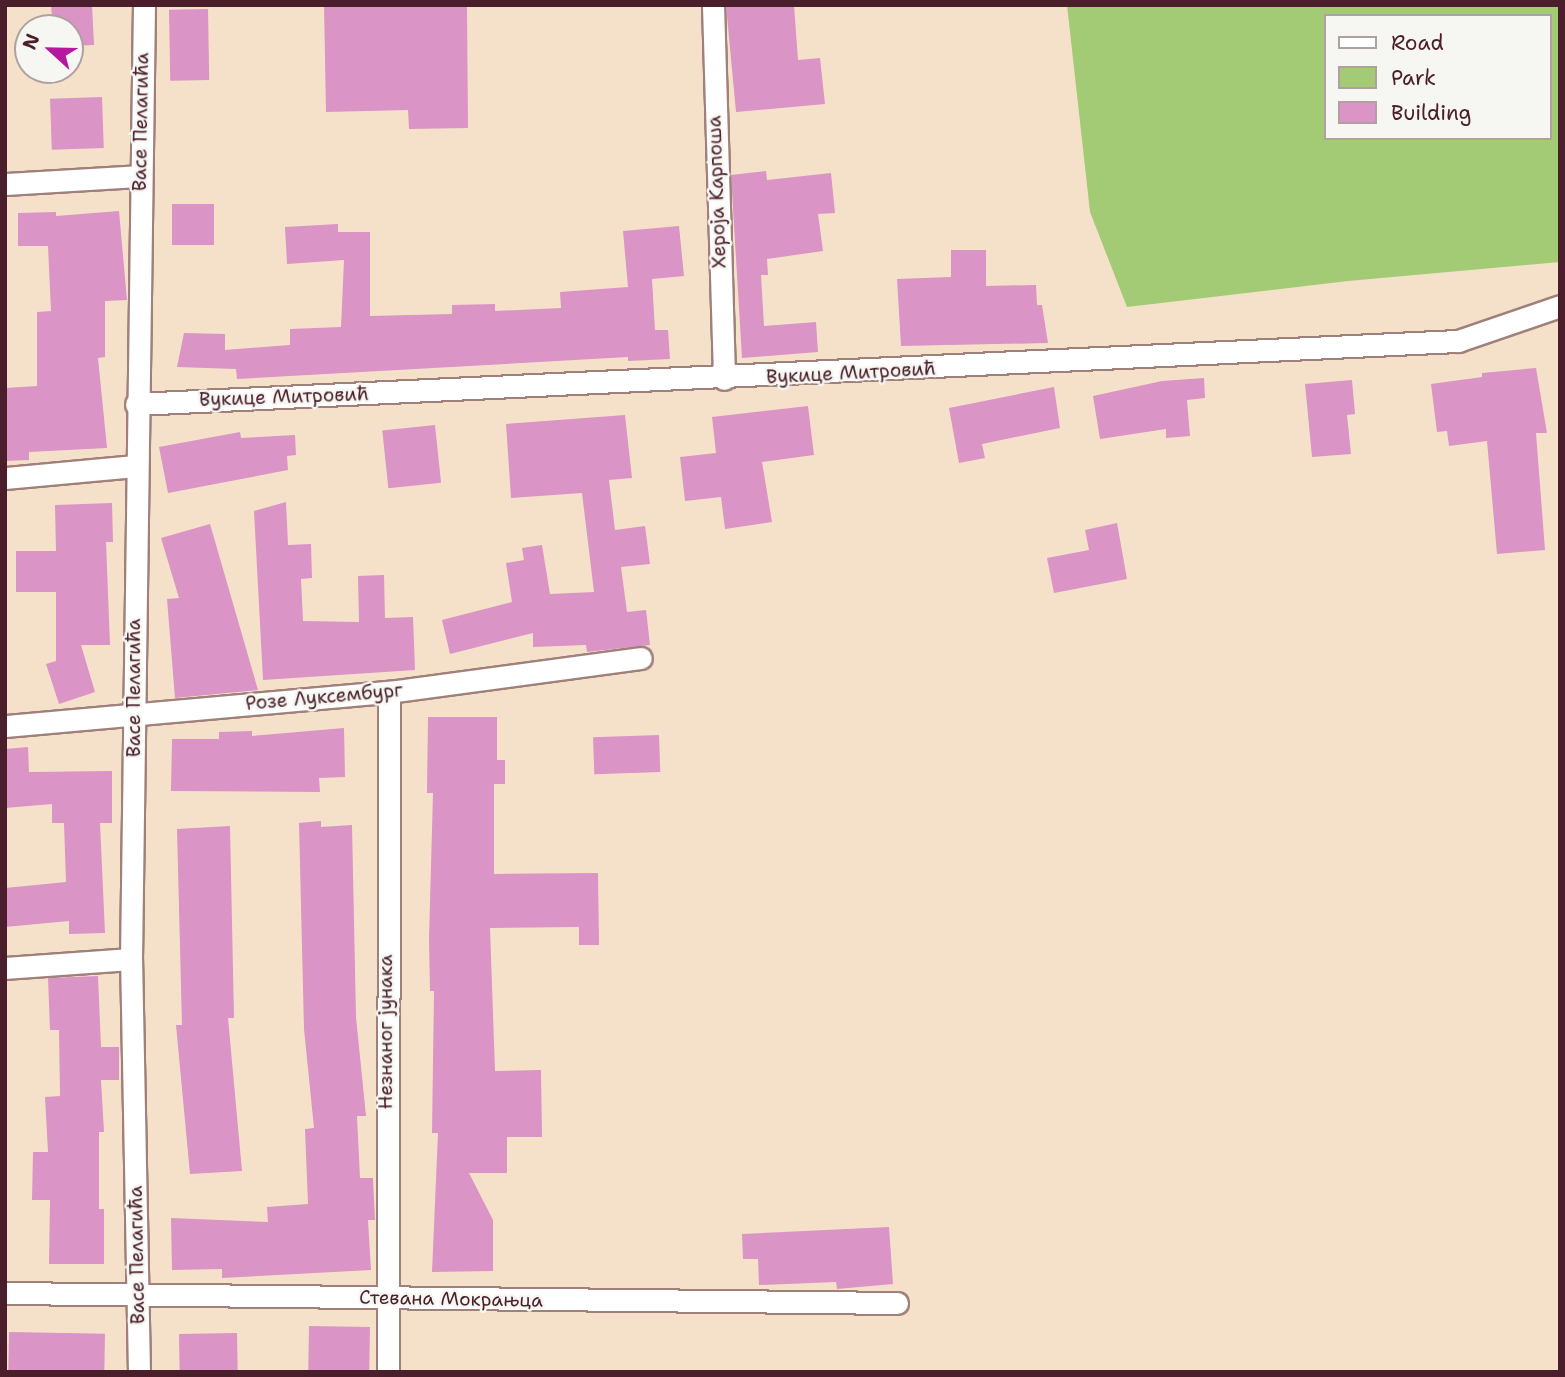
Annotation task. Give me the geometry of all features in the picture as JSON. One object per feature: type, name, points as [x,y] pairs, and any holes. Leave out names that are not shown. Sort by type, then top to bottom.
[{"type":"street","name":"Васе Пелагића","points":[[139,1372],[131,959],[135,466],[144,5]]},
{"type":"street","name":"Хероја Карпоша","points":[[713,5],[724,379]]},
{"type":"street","points":[[5,184],[140,176]]},
{"type":"street","name":"Вукице Митровић","points":[[136,404],[724,379],[1458,341],[1560,306]]},
{"type":"street","points":[[5,478],[135,466]]},
{"type":"street","name":"Розе Луксембург","points":[[5,726],[389,692],[641,658]]},
{"type":"street","name":"Незнаног јунака","points":[[388,1372],[389,692]]},
{"type":"street","points":[[5,968],[131,959]]},
{"type":"street","name":"Стевана Мокрањца","points":[[5,1293],[897,1303]]},
{"type":"green space","points":[[1067,5],[1560,5],[1560,262],[1348,281],[1127,307],[1090,212]]},
{"type":"building","points":[[51,5],[92,5],[94,45],[84,45],[84,14],[52,14]]},
{"type":"building","points":[[324,5],[467,5],[468,128],[409,129],[408,110],[326,112]]},
{"type":"building","points":[[726,5],[794,5],[798,60],[820,58],[825,104],[736,112]]},
{"type":"building","points":[[208,9],[209,80],[170,81],[169,10]]},
{"type":"building","points":[[102,97],[104,148],[52,150],[50,99]]},
{"type":"building","points":[[766,171],[767,180],[831,173],[835,213],[818,214],[823,251],[767,259],[768,275],[761,275],[764,326],[816,322],[818,352],[742,358],[731,175]]},
{"type":"building","points":[[172,204],[214,204],[214,245],[172,245]]},
{"type":"building","points":[[119,211],[127,300],[105,301],[105,357],[98,358],[107,448],[29,452],[29,460],[5,461],[5,388],[37,386],[37,312],[51,311],[48,246],[18,246],[18,213],[56,212],[56,216]]},
{"type":"building","points":[[338,224],[338,232],[370,232],[370,316],[452,314],[452,305],[495,304],[495,311],[561,308],[560,292],[628,287],[623,231],[679,226],[684,276],[652,279],[655,330],[668,330],[670,359],[628,361],[628,357],[237,379],[236,369],[177,367],[184,333],[225,334],[225,350],[290,345],[290,329],[341,327],[344,260],[287,264],[285,227]]},
{"type":"building","points":[[951,250],[986,250],[986,286],[1036,285],[1037,305],[1042,305],[1048,343],[901,346],[897,279],[951,277]]},
{"type":"building","points":[[1536,368],[1547,433],[1536,433],[1545,550],[1497,554],[1487,441],[1449,446],[1447,431],[1437,432],[1431,384],[1482,377],[1482,373]]},
{"type":"building","points":[[1204,378],[1205,398],[1187,400],[1190,436],[1166,438],[1166,429],[1100,439],[1093,396],[1162,381]]},
{"type":"building","points":[[1352,380],[1355,414],[1347,415],[1351,454],[1312,457],[1305,384]]},
{"type":"building","points":[[1054,387],[1060,428],[982,444],[985,458],[959,463],[949,408]]},
{"type":"building","points":[[808,406],[814,455],[762,462],[772,522],[725,529],[721,497],[685,501],[680,457],[716,453],[712,417]]},
{"type":"building","points":[[625,415],[632,478],[609,480],[615,530],[645,526],[650,564],[621,567],[627,612],[646,610],[650,645],[587,652],[586,645],[533,647],[533,633],[450,654],[442,620],[512,602],[506,563],[524,560],[522,548],[542,545],[550,594],[594,592],[582,493],[511,498],[506,424]]},
{"type":"building","points":[[435,425],[441,483],[388,488],[382,431]]},
{"type":"building","points":[[240,432],[241,438],[295,435],[296,455],[287,456],[288,470],[168,493],[159,447]]},
{"type":"building","points":[[286,502],[288,545],[311,544],[312,578],[301,579],[303,621],[359,622],[358,576],[384,575],[385,618],[413,617],[415,670],[263,680],[254,511]]},
{"type":"building","points":[[112,503],[113,542],[106,542],[110,645],[81,645],[95,692],[59,704],[46,664],[56,661],[56,592],[16,592],[16,551],[56,551],[55,505]]},
{"type":"building","points":[[1117,523],[1127,579],[1054,593],[1047,558],[1089,550],[1085,530]]},
{"type":"building","points":[[210,524],[258,690],[175,698],[167,599],[179,598],[161,538]]},
{"type":"building","points":[[428,717],[497,717],[497,760],[505,760],[505,784],[494,784],[494,874],[598,873],[599,945],[579,945],[579,927],[490,928],[495,1071],[541,1070],[542,1137],[507,1137],[507,1173],[469,1173],[493,1220],[493,1271],[432,1272],[438,1133],[432,1133],[434,991],[430,991],[429,939],[433,793],[427,793]]},
{"type":"building","points":[[344,728],[345,777],[319,778],[320,792],[171,791],[172,739],[219,739],[219,732],[252,731],[252,736]]},
{"type":"building","points":[[659,735],[660,772],[594,774],[593,737]]},
{"type":"building","points":[[28,747],[29,772],[112,771],[112,823],[100,823],[105,933],[69,934],[69,921],[5,927],[5,888],[66,882],[64,823],[52,823],[52,804],[5,808],[5,749]]},
{"type":"building","points":[[321,821],[321,827],[352,825],[356,1017],[366,1116],[357,1116],[360,1178],[373,1178],[375,1220],[368,1220],[371,1270],[222,1278],[222,1269],[172,1270],[171,1218],[268,1222],[267,1207],[308,1204],[305,1129],[314,1128],[304,1029],[299,823]]},
{"type":"building","points":[[230,826],[234,1018],[228,1018],[242,1171],[190,1174],[176,1025],[182,1025],[177,829]]},
{"type":"building","points":[[98,976],[101,1047],[119,1047],[119,1080],[101,1080],[104,1132],[99,1132],[99,1209],[104,1209],[104,1264],[49,1264],[50,1200],[32,1200],[33,1152],[48,1152],[45,1097],[60,1096],[59,1030],[50,1030],[48,978]]},
{"type":"building","points":[[889,1227],[893,1284],[837,1289],[836,1282],[759,1285],[758,1259],[743,1259],[742,1234]]},
{"type":"building","points":[[309,1326],[370,1327],[369,1372],[308,1371]]},
{"type":"building","points":[[9,1332],[105,1334],[104,1372],[8,1372]]},
{"type":"building","points":[[237,1333],[238,1372],[180,1372],[179,1334]]}]
